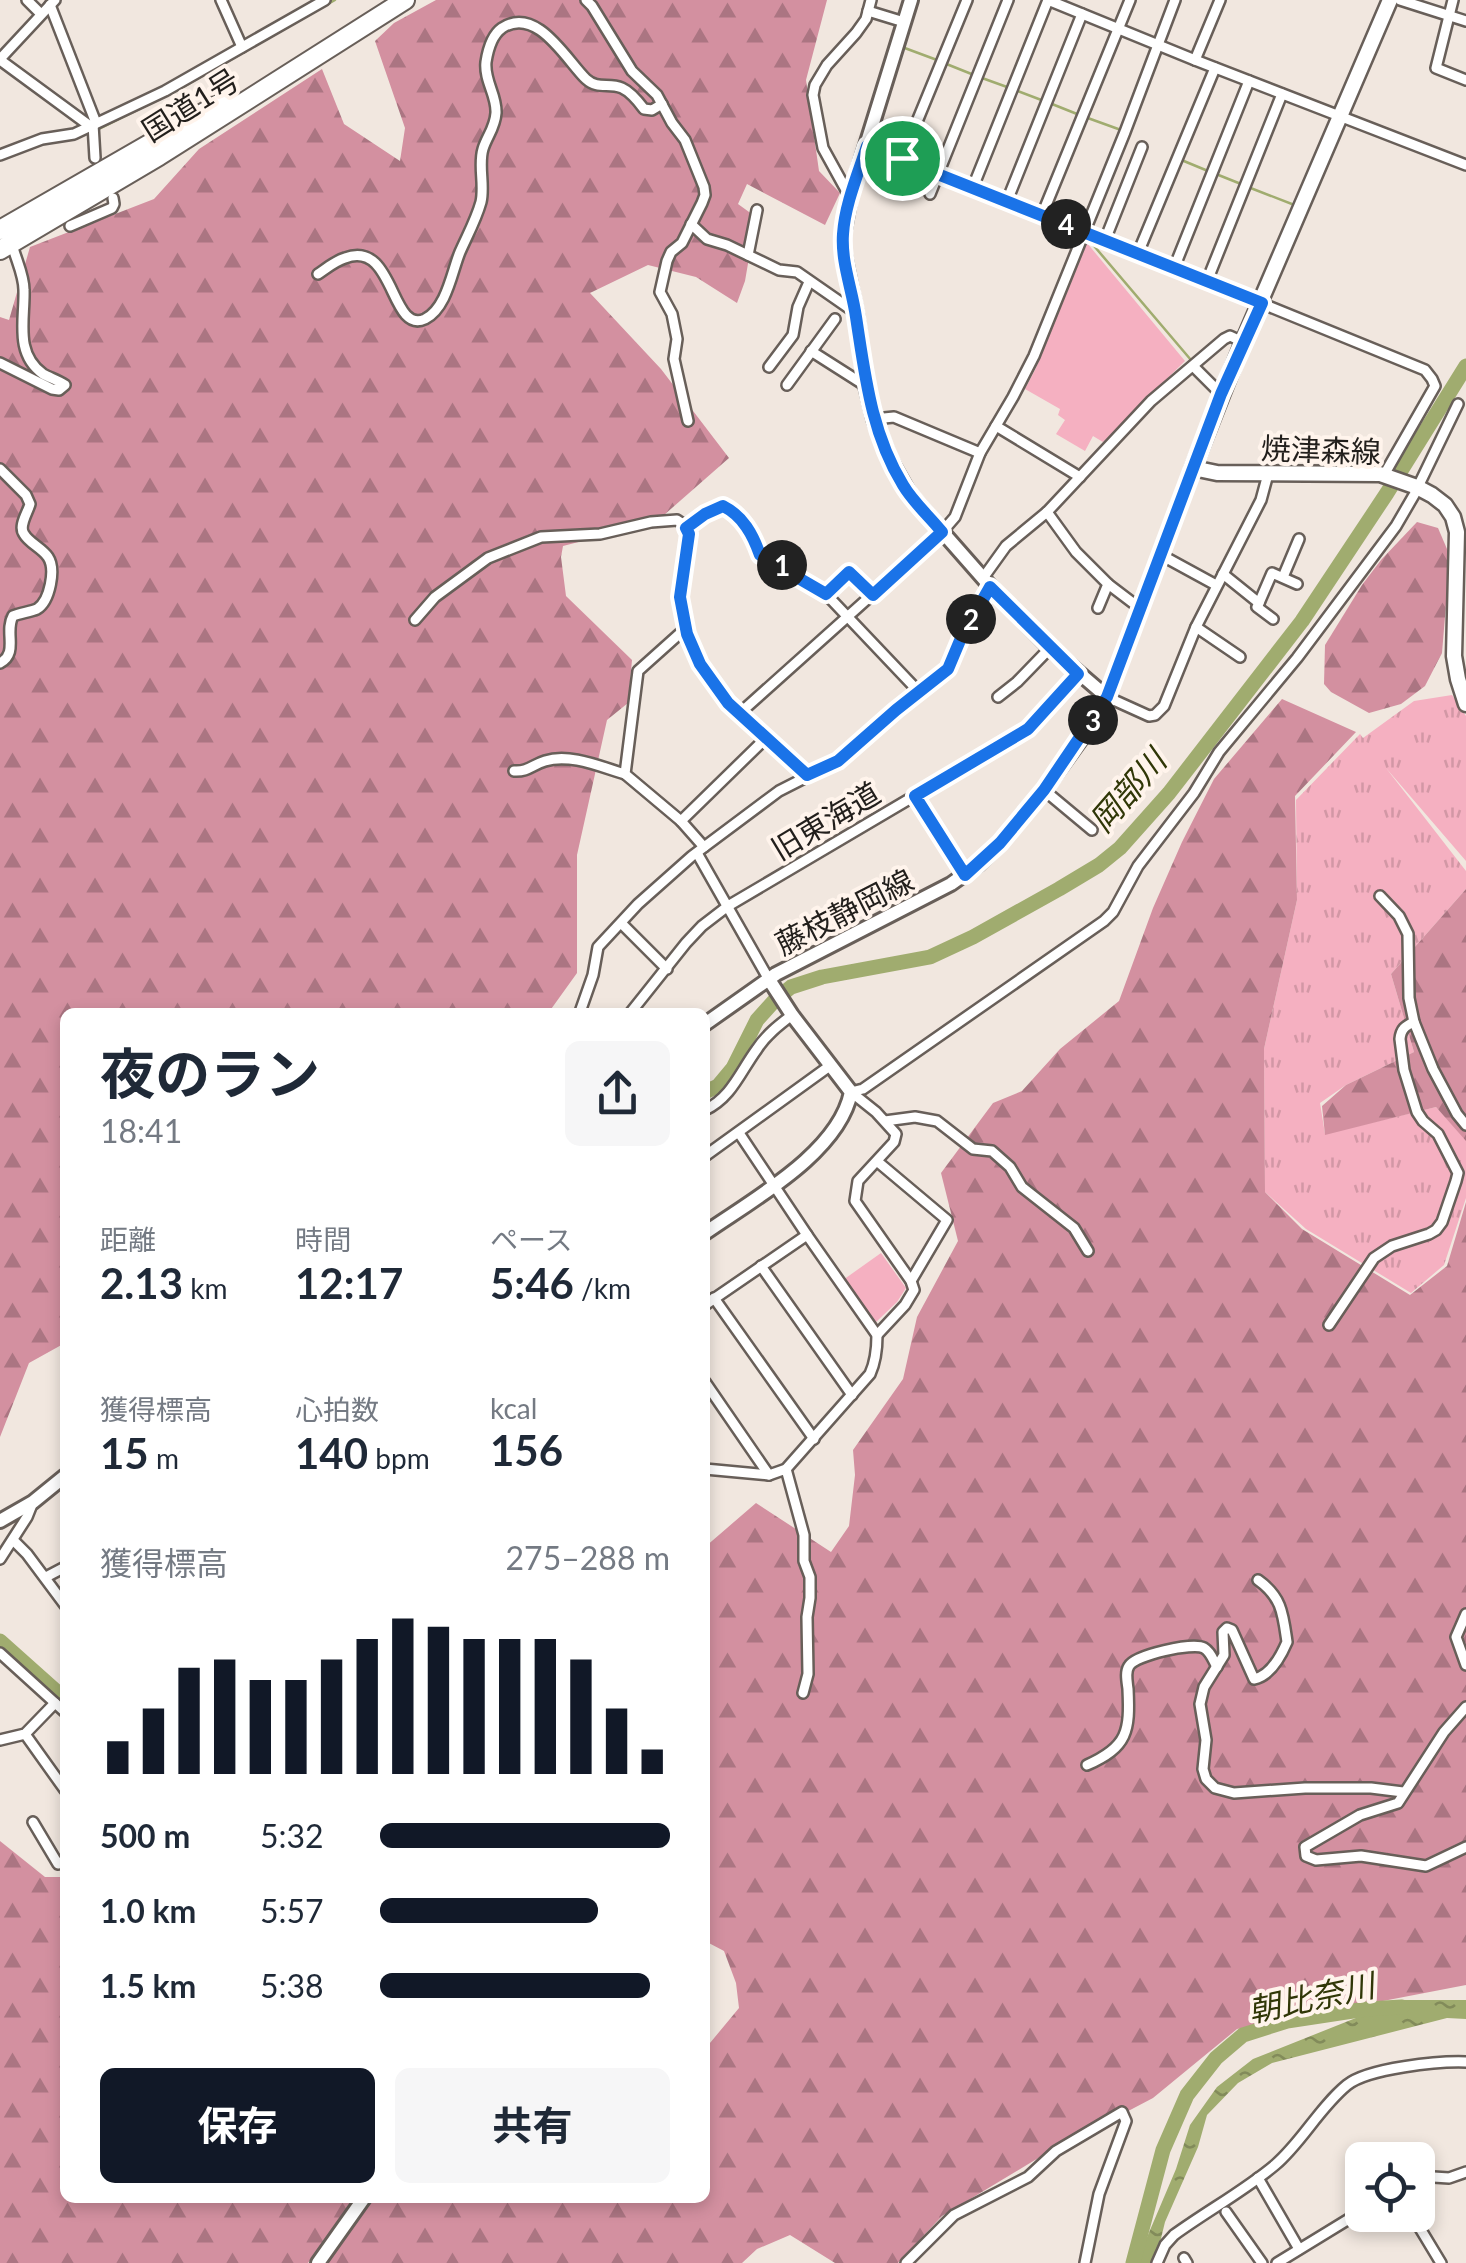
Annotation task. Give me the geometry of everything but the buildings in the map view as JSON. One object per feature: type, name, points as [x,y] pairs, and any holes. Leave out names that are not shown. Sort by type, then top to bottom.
[{"type":"highway","name":"国道1号","points":[[0,230],[230,98],[383,0]]},
{"type":"highway","name":"国道1号","points":[[7,250],[405,0]]},
{"type":"main road","points":[[1193,468],[1390,0]]},
{"type":"main road","name":"焼津森線","points":[[1193,468],[1216,472],[1386,476],[1415,486],[1460,514],[1454,656],[1466,704]]},
{"type":"street","points":[[27,0],[41,14]]},
{"type":"street","points":[[221,0],[242,48]]},
{"type":"street","points":[[0,155],[42,139],[74,134],[165,91],[325,0]]},
{"type":"street","points":[[586,0],[632,70],[657,95],[685,140],[704,186],[702,203],[682,243],[667,261],[660,292],[672,314],[677,339],[674,359],[688,421]]},
{"type":"street","points":[[911,0],[850,198],[843,250],[874,419],[904,487],[986,582],[1050,648],[1107,697],[1149,716],[1156,715],[1164,706],[1196,627],[1261,500],[1268,474]]},
{"type":"street","points":[[902,158],[967,0]]},
{"type":"street","points":[[930,194],[1008,0]]},
{"type":"street","points":[[973,187],[1048,0],[1466,165]]},
{"type":"street","points":[[1042,215],[1130,0]]},
{"type":"street","points":[[740,713],[955,517],[980,453],[1027,372],[1175,0]]},
{"type":"street","points":[[1195,60],[1220,0]]},
{"type":"street","points":[[1400,0],[1466,21]]},
{"type":"street","points":[[1453,0],[1436,68],[1466,80]]},
{"type":"street","points":[[93,124],[0,60],[53,2],[93,124],[95,158]]},
{"type":"street","points":[[850,198],[822,148],[813,95],[820,75],[856,33],[870,6],[904,22]]},
{"type":"street","points":[[1007,201],[1082,14]]},
{"type":"street","points":[[318,274],[347,256],[372,260],[390,283],[408,318],[426,318],[435,309],[454,278],[458,256],[480,204],[482,150],[496,123],[486,60],[500,29],[520,24],[531,26],[560,47],[589,82],[599,87],[621,87],[644,109],[652,110],[662,104]]},
{"type":"street","points":[[1138,252],[1215,68]]},
{"type":"street","points":[[1174,268],[1250,81]]},
{"type":"street","points":[[1207,281],[1282,94]]},
{"type":"street","points":[[867,146],[1417,365],[1429,374],[1435,386],[1386,476]]},
{"type":"street","points":[[1105,240],[1142,148]]},
{"type":"street","points":[[70,226],[112,208],[113,198]]},
{"type":"street","points":[[748,255],[757,210]]},
{"type":"street","points":[[691,224],[707,239],[726,244],[778,270],[797,272],[856,313]]},
{"type":"street","points":[[0,362],[52,389],[63,389],[65,385],[35,366],[23,342],[24,285],[7,250]]},
{"type":"street","points":[[769,367],[793,335],[798,308],[810,282]]},
{"type":"street","points":[[787,385],[835,319]]},
{"type":"street","points":[[581,1008],[598,947],[638,904],[779,791],[838,761],[948,669],[1006,546],[1047,512],[1150,400],[1227,337],[1243,342]]},
{"type":"street","points":[[811,351],[866,386]]},
{"type":"street","points":[[1193,366],[1221,394]]},
{"type":"street","points":[[851,1092],[863,1089],[1113,912],[1138,866],[1194,794],[1219,752],[1297,658],[1396,526],[1458,404]]},
{"type":"street","points":[[874,419],[894,417],[980,453]]},
{"type":"street","points":[[996,426],[1080,477]]},
{"type":"street","name":"藤枝静岡線","points":[[710,1021],[951,884],[1000,843],[1044,790],[1107,697],[1193,468]]},
{"type":"street","points":[[0,469],[26,495],[30,504],[22,534],[49,558],[53,578],[38,608],[13,616],[11,652],[0,663]]},
{"type":"street","points":[[686,528],[723,506],[730,509],[753,534],[760,555],[778,560],[788,572],[826,594],[919,692]]},
{"type":"street","points":[[1047,512],[1076,552],[1108,584],[1133,603],[1142,604]]},
{"type":"street","points":[[415,620],[435,597],[488,558],[541,536],[600,534],[677,520],[689,534],[680,597],[686,628],[700,664],[712,684],[807,775]]},
{"type":"street","points":[[1282,577],[1299,539]]},
{"type":"street","points":[[1160,555],[1216,585]]},
{"type":"street","points":[[826,594],[849,572],[873,595]]},
{"type":"street","points":[[1272,619],[1257,607],[1272,572],[1297,584]]},
{"type":"street","points":[[1223,574],[1258,603]]},
{"type":"street","points":[[1098,608],[1108,584]]},
{"type":"street","points":[[1196,627],[1240,657]]},
{"type":"street","points":[[625,774],[638,671],[686,628]]},
{"type":"street","points":[[998,697],[1050,648]]},
{"type":"street","name":"旧東海道","points":[[634,1008],[702,926],[728,906],[1028,729],[1078,674]]},
{"type":"street","points":[[681,821],[766,738]]},
{"type":"street","points":[[514,771],[524,772],[546,760],[586,762],[625,774],[681,821],[792,1015],[851,1092],[896,1134],[894,1142],[858,1182],[854,1200],[911,1280],[914,1290],[906,1306],[878,1336],[870,1374],[786,1469],[768,1474],[710,1469]]},
{"type":"street","points":[[1044,790],[1092,830]]},
{"type":"street","points":[[915,796],[965,875]]},
{"type":"street","points":[[1380,896],[1399,916],[1408,934],[1409,998],[1414,1022],[1433,1069],[1466,1125]]},
{"type":"street","points":[[622,924],[667,968]]},
{"type":"street","points":[[710,1106],[729,1093],[757,1048],[792,1015]]},
{"type":"street","points":[[1330,1324],[1374,1258],[1392,1246],[1436,1230],[1456,1181],[1458,1173],[1438,1134],[1422,1121],[1408,1084],[1400,1032],[1414,1022]]},
{"type":"street","points":[[710,1153],[831,1065]]},
{"type":"street","points":[[710,1230],[801,1167],[834,1128],[851,1092]]},
{"type":"street","points":[[885,1121],[915,1116],[937,1121],[973,1149],[992,1151],[1010,1167],[1022,1187],[1074,1228],[1088,1251]]},
{"type":"street","points":[[739,1133],[878,1336]]},
{"type":"street","points":[[878,1162],[947,1220],[911,1280]]},
{"type":"street","points":[[806,1234],[710,1301],[814,1439]]},
{"type":"street","points":[[761,1266],[852,1395]]},
{"type":"street","points":[[710,1389],[768,1474]]},
{"type":"street","points":[[786,1469],[804,1536],[804,1561],[810,1578],[808,1674],[803,1693]]},
{"type":"street","points":[[0,1522],[60,1480]]},
{"type":"street","points":[[0,1559],[33,1502]]},
{"type":"street","points":[[13,1540],[60,1597]]},
{"type":"street","points":[[46,1577],[60,1570]]},
{"type":"street","points":[[1258,1580],[1270,1588],[1281,1606],[1287,1642],[1268,1671],[1254,1679],[1232,1630],[1227,1628],[1223,1632],[1224,1655],[1204,1687],[1200,1704],[1206,1740],[1206,1779],[1216,1788],[1234,1793],[1305,1788],[1403,1792]]},
{"type":"street","points":[[1466,1614],[1456,1638],[1466,1664]]},
{"type":"street","points":[[1087,1765],[1108,1756],[1120,1743],[1130,1718],[1126,1670],[1132,1660],[1200,1646],[1208,1650],[1217,1667]]},
{"type":"street","points":[[0,1653],[60,1708]]},
{"type":"street","points":[[0,1740],[24,1734],[55,1703]]},
{"type":"street","points":[[1466,1707],[1444,1732],[1398,1802],[1360,1816],[1305,1847],[1306,1856],[1316,1860],[1361,1856],[1426,1866],[1466,1847]]},
{"type":"street","points":[[24,1734],[60,1783]]},
{"type":"street","points":[[33,1822],[60,1863]]},
{"type":"street","points":[[1157,2263],[1164,2245],[1174,2235],[1287,2154],[1352,2082],[1406,2066],[1466,2062]]},
{"type":"street","points":[[906,2263],[954,2215],[1028,2177],[1056,2151],[1122,2112],[1126,2122],[1099,2194],[1085,2263]]},
{"type":"street","points":[[1435,2177],[1449,2178],[1466,2172]]},
{"type":"street","points":[[1258,2178],[1299,2249]]},
{"type":"street","points":[[318,2263],[360,2203]]},
{"type":"street","points":[[1226,2212],[1262,2263]]},
{"type":"street","points":[[1277,2263],[1345,2221]]},
{"type":"street","points":[[1422,2232],[1441,2263]]},
{"type":"green space","points":[[436,0],[827,0],[806,80],[819,171],[840,193],[825,225],[747,184],[738,204],[756,217],[745,281],[737,303],[696,277],[648,265],[590,293],[661,369],[729,458],[656,522],[563,546],[566,596],[632,660],[628,703],[607,720],[577,855],[577,973],[552,1008],[60,1008],[60,1346],[29,1363],[0,1437],[0,317],[9,320],[30,247],[154,199],[199,149],[322,69],[344,124],[400,161],[405,128],[375,41],[394,23]]},
{"type":"green space","points":[[1087,243],[1185,361],[1103,442],[1093,436],[1085,451],[1056,434],[1065,420],[1058,415],[1060,409],[1025,389]]},
{"type":"green space","points":[[1417,522],[1438,528],[1450,556],[1442,653],[1425,686],[1401,704],[1369,713],[1324,684],[1325,645],[1362,585]]},
{"type":"green space","points":[[1452,695],[1466,716],[1466,861],[1386,768],[1466,871],[1466,889],[1391,974],[1414,1052],[1346,1085],[1320,1103],[1325,1134],[1436,1107],[1466,1139],[1466,1198],[1444,1265],[1411,1293],[1306,1229],[1265,1192],[1264,1049],[1297,900],[1296,800],[1360,734],[1363,738],[1414,701]]},
{"type":"green space","points":[[1282,699],[1356,732],[1295,796],[1297,900],[1264,1049],[1265,1192],[1302,1229],[1410,1295],[1447,1266],[1466,1202],[1466,1985],[1237,2029],[1153,2098],[1035,2160],[942,2216],[898,2263],[835,2263],[790,2235],[757,2249],[742,2263],[326,2263],[370,2203],[710,2203],[710,2043],[739,2008],[736,1983],[724,1951],[710,1944],[710,1543],[756,1503],[831,1552],[849,1526],[855,1475],[853,1450],[903,1379],[917,1317],[958,1241],[941,1173],[993,1103],[1022,1091],[1060,1049],[1119,1001],[1153,908],[1214,779]]},
{"type":"green space","points":[[1466,889],[1466,1141],[1436,1107],[1325,1135],[1322,1106],[1346,1085],[1414,1052],[1391,974]]},
{"type":"green space","points":[[881,1253],[906,1288],[875,1323],[843,1280]]},
{"type":"green space","points":[[0,1841],[45,1877],[60,1877],[60,2203],[354,2203],[308,2263],[0,2263]]},
{"type":"water","points":[[1401,2000],[1466,2000],[1466,2019],[1447,2018],[1272,2063],[1238,2083],[1207,2115],[1198,2147],[1165,2222],[1155,2263],[1139,2263],[1190,2125],[1217,2087],[1253,2059]]},
{"type":"waterway","points":[[97,130],[176,91],[335,0]]},
{"type":"waterway","points":[[902,47],[937,60]]},
{"type":"waterway","points":[[944,63],[974,75]]},
{"type":"waterway","points":[[982,78],[1007,87]]},
{"type":"waterway","points":[[1015,90],[1044,101]]},
{"type":"waterway","points":[[1052,104],[1077,114]]},
{"type":"waterway","points":[[1085,117],[1121,130]]},
{"type":"waterway","points":[[1179,159],[1208,171]]},
{"type":"waterway","points":[[1216,174],[1241,184]]},
{"type":"waterway","points":[[1248,187],[1297,206]]},
{"type":"waterway","points":[[1089,240],[1191,360]]},
{"type":"waterway","name":"岡部川","points":[[710,1090],[733,1068],[757,1020],[791,987],[822,977],[930,957],[1059,889],[1120,848],[1169,793],[1302,621],[1466,366]]},
{"type":"waterway","name":"岡部川","points":[[0,1641],[60,1695]]},
{"type":"waterway","name":"朝比奈川","points":[[1133,2263],[1163,2150],[1187,2095],[1216,2058],[1243,2035],[1287,2021],[1402,2007]]},
{"type":"route","points":[[867,146],[902,158],[1262,303],[1221,394],[1107,697],[1044,790],[1000,843],[965,875],[915,796],[1028,729],[1078,674],[990,587],[948,669],[838,761],[807,775],[712,684],[687,634],[680,597],[689,534],[686,528],[723,506],[753,534],[760,555],[778,560],[788,572],[826,594],[849,572],[873,595],[942,532],[896,474],[874,419],[843,250],[845,219],[867,146]]}]
